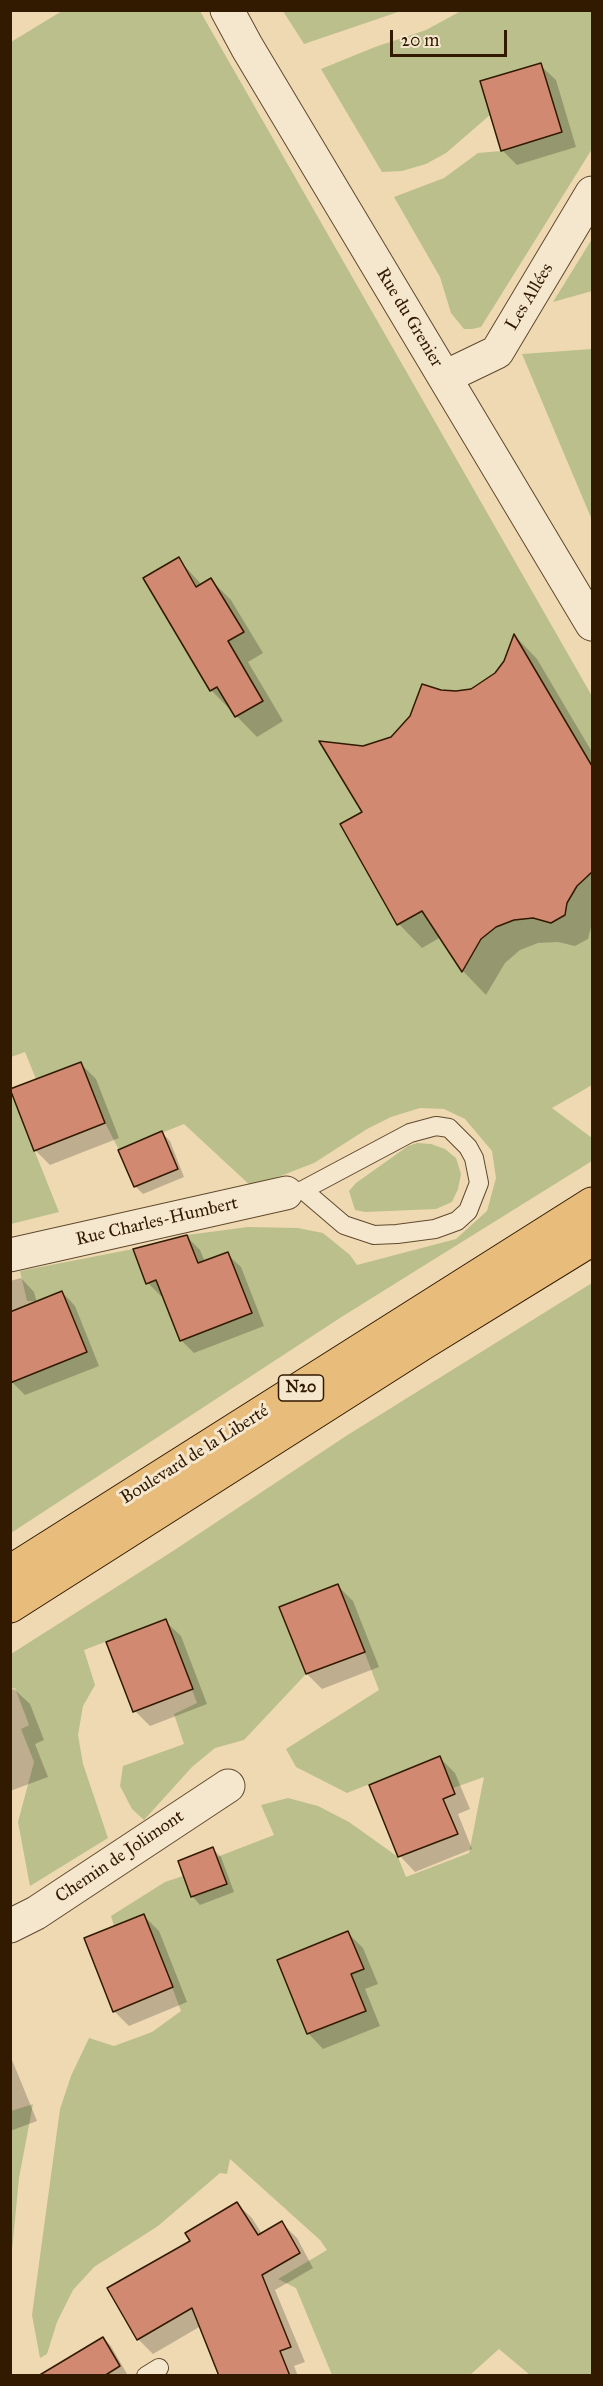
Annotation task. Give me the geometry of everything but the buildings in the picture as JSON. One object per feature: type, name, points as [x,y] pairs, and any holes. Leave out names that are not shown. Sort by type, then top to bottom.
[{"type":"main road","name":"Boulevard de la Liberté","points":[[10,1572],[592,1204]]},
{"type":"main road","name":"Boulevard de la Liberté","points":[[10,1606],[413,1349],[592,1239]]},
{"type":"street","name":"Rue du Grenier","points":[[227,10],[592,624]]},
{"type":"street","name":"Les Allées","points":[[445,377],[498,352],[592,192]]},
{"type":"street","name":"Rue Charles-Humbert","points":[[10,1255],[295,1192]]},
{"type":"street","name":"Chemin de Jolimont","points":[[10,1926],[36,1913],[228,1786]]},
{"type":"lane","name":"Rue Charles-Humbert","points":[[436,1126],[449,1128],[468,1147],[474,1158],[479,1183],[468,1211],[457,1221],[435,1229],[374,1235],[344,1225],[295,1192],[410,1133],[436,1126]]},
{"type":"green space","points":[[62,11],[200,11],[592,696],[592,1085],[552,1108],[592,1138],[592,1161],[343,1316],[11,1533],[11,1383],[87,1352],[63,1291],[38,1301],[27,1301],[20,1271],[133,1249],[146,1283],[156,1280],[180,1341],[228,1252],[198,1263],[187,1235],[248,1227],[298,1228],[323,1233],[350,1255],[357,1265],[456,1239],[487,1211],[496,1178],[492,1151],[465,1119],[444,1109],[420,1108],[391,1117],[367,1129],[314,1163],[252,1187],[184,1124],[119,1150],[105,1123],[36,1079],[25,1052],[11,1057],[11,42]]},
{"type":"green space","points":[[283,11],[401,11],[304,44]]},
{"type":"green space","points":[[461,11],[592,11],[592,149],[481,327],[472,329],[464,329],[451,313],[440,277],[394,197],[444,178],[478,153],[501,151],[561,132],[541,63],[480,81],[490,115],[446,153],[426,164],[402,171],[382,172],[321,69],[375,47],[426,30]]},
{"type":"green space","points":[[592,239],[592,291],[553,302]]},
{"type":"green space","points":[[592,349],[592,520],[522,354]]},
{"type":"green space","points":[[11,1092],[59,1212],[10,1224]]},
{"type":"green space","points":[[417,1143],[431,1144],[445,1149],[456,1158],[461,1174],[452,1202],[436,1209],[365,1212],[355,1210],[349,1191],[356,1183],[408,1146]]},
{"type":"green space","points":[[592,1283],[592,2375],[530,2375],[499,2349],[470,2375],[332,2375],[296,2288],[278,2279],[327,2250],[320,2240],[230,2159],[227,2174],[220,2173],[158,2226],[94,2267],[73,2290],[57,2322],[47,2354],[40,2358],[32,2315],[60,2109],[71,2076],[89,2038],[114,2046],[152,2032],[181,2011],[144,1914],[114,1926],[111,1916],[165,1882],[183,1876],[192,1897],[227,1884],[217,1857],[274,1835],[261,1805],[288,1798],[318,1806],[349,1822],[398,1857],[406,1877],[469,1853],[484,1777],[453,1788],[440,1756],[347,1793],[296,1767],[286,1749],[379,1690],[338,1584],[279,1607],[306,1674],[244,1740],[215,1748],[192,1767],[144,1820],[132,1809],[120,1786],[123,1766],[184,1744],[174,1714],[197,1703],[165,1619],[84,1650],[95,1685],[83,1706],[78,1735],[83,1764],[108,1838],[30,1886],[18,1822],[34,1762],[21,1729],[29,1725],[15,1688],[11,1689],[11,1654],[173,1551],[346,1436]]},
{"type":"green space","points":[[33,2104],[19,2178],[11,2261],[11,2111]]}]
